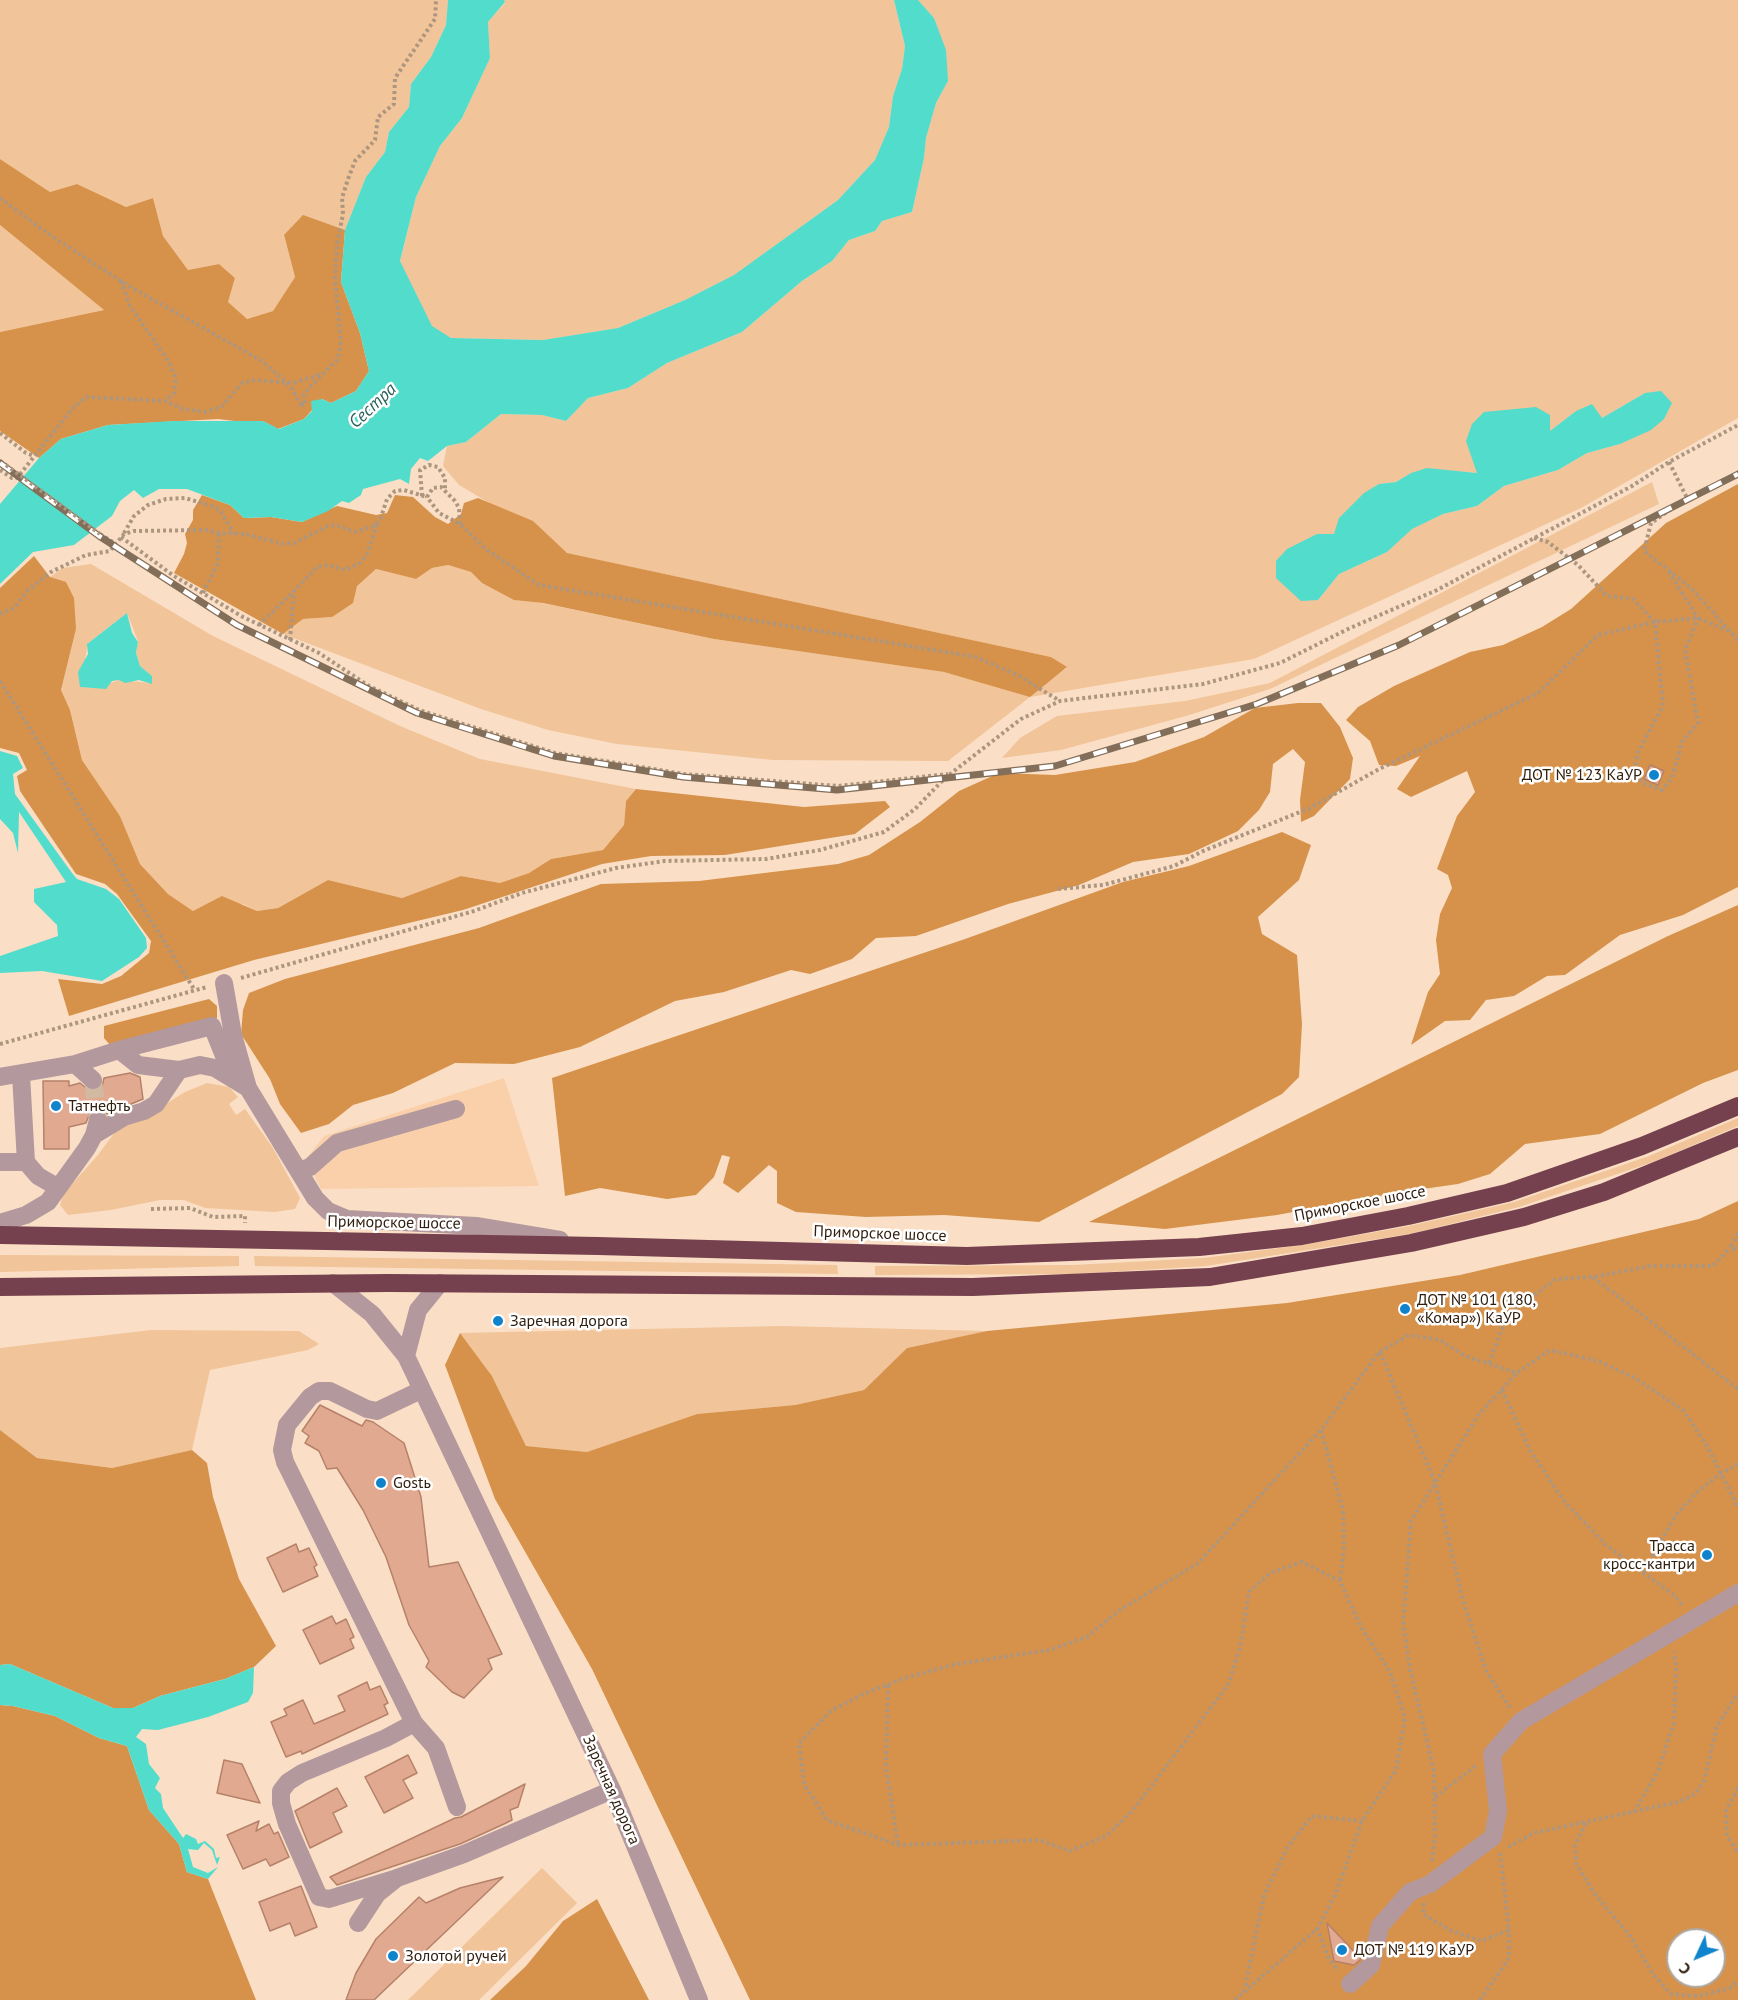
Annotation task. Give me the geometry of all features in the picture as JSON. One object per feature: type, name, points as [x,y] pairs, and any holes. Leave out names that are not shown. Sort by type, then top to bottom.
[{"type":"highway","name":"Приморское шоссе","points":[[0,1235],[598,1245],[967,1256],[1072,1254],[1199,1247],[1302,1236],[1408,1216],[1506,1193],[1642,1146],[1738,1106]]},
{"type":"highway","points":[[0,1287],[333,1283],[857,1286],[1076,1284],[1210,1276],[1411,1243],[1524,1217],[1604,1192],[1738,1137]]},
{"type":"highway","points":[[857,1253],[857,1286]]},
{"type":"street","points":[[224,983],[233,1035],[248,1089],[315,1198],[328,1211],[347,1219],[476,1226],[598,1245]]},
{"type":"street","points":[[0,1077],[75,1064],[212,1026],[232,1076]]},
{"type":"street","points":[[119,1050],[138,1065],[179,1070],[201,1065],[215,1068],[232,1076],[248,1089]]},
{"type":"street","points":[[75,1064],[93,1080]]},
{"type":"street","points":[[0,1223],[26,1215],[48,1202],[96,1127],[144,1111],[156,1104],[179,1070]]},
{"type":"street","points":[[21,1075],[26,1162],[38,1176],[57,1187]]},
{"type":"street","points":[[299,1171],[310,1167],[337,1143],[456,1109]]},
{"type":"street","points":[[0,1162],[26,1162]]},
{"type":"street","name":"Заречная дорога","points":[[333,1283],[372,1314],[406,1356],[612,1790],[699,2000]]},
{"type":"street","points":[[406,1356],[418,1311],[440,1284]]},
{"type":"street","points":[[421,1390],[377,1411],[367,1409],[330,1391],[319,1391],[310,1397],[287,1425],[282,1450],[285,1462],[414,1723],[436,1748],[457,1807]]},
{"type":"street","points":[[1350,1984],[1371,1965],[1380,1926],[1410,1892],[1430,1884],[1493,1837],[1498,1811],[1491,1754],[1521,1721],[1738,1593]]},
{"type":"street","points":[[414,1723],[386,1738],[302,1773],[288,1782],[281,1791],[281,1803],[287,1824],[320,1897],[329,1899],[464,1854],[612,1790]]},
{"type":"street","points":[[358,1923],[377,1894],[396,1878]]},
{"type":"path","points":[[0,198],[47,233],[121,281],[262,361],[287,384],[301,405],[305,405],[304,395],[338,359],[341,342],[335,280],[337,244],[343,214],[342,198],[348,179],[355,161],[375,140],[378,117],[394,105],[395,78],[435,19],[436,0]]},
{"type":"path","points":[[121,281],[130,306],[167,359],[176,378],[174,393],[165,401]]},
{"type":"path","points":[[0,470],[12,478],[17,478],[72,409],[86,397],[165,401],[183,409],[206,412],[222,406],[242,383],[255,380],[287,384],[301,382],[323,373]]},
{"type":"path","points":[[0,1044],[194,989],[224,983],[474,911],[531,890],[616,868],[665,861],[766,859],[857,841],[884,832],[908,815],[950,774],[1021,719],[1060,701],[1203,684],[1280,663],[1348,629],[1437,590],[1632,486],[1669,462],[1738,425]]},
{"type":"path","points":[[0,433],[26,453],[34,456]]},
{"type":"path","points":[[0,460],[116,544]]},
{"type":"path","points":[[1669,462],[1687,498],[1651,523],[1644,551],[1690,587],[1738,640]]},
{"type":"path","points":[[460,524],[459,508],[446,490],[438,467],[429,465],[420,470],[425,496],[439,513],[460,524],[487,550],[539,585],[976,657],[1019,676],[1060,701]]},
{"type":"path","points":[[425,496],[433,488],[446,490]]},
{"type":"path","points":[[259,625],[317,567],[328,565],[345,570],[360,563],[366,554],[387,499],[395,492],[404,490],[425,496]]},
{"type":"path","points":[[0,614],[14,608],[28,590],[51,572],[86,555],[109,552],[134,516],[148,505],[166,499],[185,498],[214,507],[221,512],[234,533]]},
{"type":"path","points":[[122,535],[134,531],[195,529],[234,533],[283,544],[294,543],[328,526],[336,525],[355,532],[378,521]]},
{"type":"path","points":[[203,593],[218,563],[219,533]]},
{"type":"path","points":[[122,535],[174,576],[259,625],[319,653],[369,686],[419,710],[555,753],[684,774],[838,786],[950,774]]},
{"type":"path","points":[[1534,538],[1548,542],[1578,565],[1607,596],[1633,598],[1655,622],[1663,706],[1638,752],[1635,768],[1642,783],[1662,790],[1672,778],[1682,742],[1698,723],[1685,650],[1698,618]]},
{"type":"path","points":[[1667,569],[1698,618]]},
{"type":"path","points":[[290,640],[294,591]]},
{"type":"path","points":[[1058,889],[1103,885],[1174,866],[1229,840],[1310,808],[1379,770],[1538,693],[1598,635],[1655,622],[1698,618],[1731,632]]},
{"type":"path","points":[[0,681],[194,989]]},
{"type":"path","points":[[1489,1363],[1501,1331],[1514,1310],[1556,1279],[1593,1277],[1650,1266],[1713,1266],[1731,1247],[1738,1233]]},
{"type":"path","points":[[1731,1247],[1738,1251]]},
{"type":"path","points":[[1593,1277],[1738,1389]]},
{"type":"path","points":[[1340,1581],[1302,1562],[1270,1573],[1249,1592],[1240,1648],[1228,1685],[1133,1810],[1106,1836],[1070,1851],[1039,1840],[898,1845],[827,1820],[804,1784],[799,1743],[831,1711],[888,1685],[956,1664],[1049,1650],[1087,1636],[1121,1609],[1197,1564],[1321,1430],[1379,1352],[1409,1335],[1440,1340],[1465,1356],[1517,1373]]},
{"type":"path","points":[[1435,1482],[1479,1414],[1517,1373],[1550,1350],[1598,1361],[1661,1393],[1683,1410],[1706,1444],[1738,1507]]},
{"type":"path","points":[[1379,1352],[1435,1482],[1462,1601],[1487,1673],[1502,1698],[1521,1721]]},
{"type":"path","points":[[1502,1390],[1531,1452],[1564,1501],[1606,1545],[1675,1596],[1694,1619]]},
{"type":"path","points":[[1235,2000],[1318,1928],[1336,1893],[1362,1821],[1396,1770],[1405,1718],[1390,1672],[1361,1627],[1340,1581],[1344,1546],[1342,1510],[1321,1430]]},
{"type":"path","points":[[1643,1572],[1676,1515],[1696,1493],[1720,1474],[1738,1464]]},
{"type":"path","points":[[1633,1812],[1658,1771],[1674,1723],[1676,1666],[1670,1633]]},
{"type":"path","points":[[888,1685],[886,1769],[898,1845]]},
{"type":"path","points":[[1434,1797],[1491,1754]]},
{"type":"path","points":[[1738,1788],[1726,1810],[1727,1836],[1738,1854]]},
{"type":"path","points":[[1244,1994],[1264,1895],[1289,1845],[1312,1816],[1362,1821]]},
{"type":"path","points":[[1587,1823],[1575,1845],[1576,1864],[1595,1894],[1630,1936],[1653,1974],[1671,1994],[1698,1996],[1730,1989],[1738,1981]]},
{"type":"path","points":[[1480,2000],[1509,1958],[1509,1910],[1500,1851],[1493,1837]]},
{"type":"path","points":[[1318,1928],[1329,1959],[1350,1984]]},
{"type":"shaded area","points":[[0,0],[448,0],[446,25],[431,57],[411,84],[409,107],[389,132],[385,152],[366,177],[345,230],[303,216],[284,236],[295,277],[273,311],[246,319],[228,302],[235,278],[219,264],[188,270],[163,236],[153,198],[126,207],[77,184],[50,192],[0,159]]},
{"type":"shaded area","points":[[504,0],[894,0],[905,46],[902,69],[893,96],[889,127],[875,160],[838,200],[734,275],[685,300],[618,328],[543,340],[451,338],[432,327],[400,262],[416,197],[440,146],[462,118],[490,58],[488,22],[505,3]]},
{"type":"shaded area","points":[[918,0],[1738,0],[1738,418],[1581,508],[1254,659],[1030,697],[948,761],[773,760],[617,744],[548,730],[481,709],[283,634],[303,619],[332,617],[356,586],[376,569],[416,579],[432,568],[448,565],[471,572],[482,583],[515,600],[542,603],[714,639],[944,672],[983,682],[1055,676],[1067,668],[1051,657],[566,553],[552,540],[459,485],[443,466],[447,446],[466,442],[501,414],[542,415],[566,421],[588,398],[628,388],[667,363],[742,332],[802,281],[832,261],[849,240],[875,231],[882,221],[912,212],[926,138],[936,103],[948,81],[934,18]],"holes":[[[1645,393],[1620,444],[1587,453],[1558,470],[1504,486],[1477,506],[1443,514],[1411,529],[1387,552],[1339,574],[1318,600],[1317,534],[1334,534],[1379,484],[1396,482],[1411,473],[1427,469],[1478,473],[1549,432],[1576,411],[1602,418]]]},
{"type":"shaded area","points":[[0,159],[50,192],[77,184],[126,207],[153,198],[163,236],[188,270],[219,264],[235,278],[228,302],[247,319],[273,311],[295,277],[284,235],[303,215],[345,230],[341,282],[360,333],[369,371],[356,391],[331,403],[322,399],[304,419],[278,429],[263,421],[251,423],[218,419],[108,425],[61,439],[39,458],[0,431],[0,332],[104,310],[0,225]]},
{"type":"shaded area","points":[[0,225],[104,310],[0,332]]},
{"type":"shaded area","points":[[1652,482],[1659,504],[1270,689],[1186,716],[1061,750],[1002,758],[1020,738],[1057,716],[1185,701],[1270,683]]},
{"type":"shaded area","points":[[1738,484],[1738,887],[1683,915],[1620,935],[1565,975],[1547,976],[1514,996],[1486,1000],[1470,1020],[1445,1021],[1411,1045],[1428,992],[1440,974],[1436,940],[1440,914],[1452,888],[1448,875],[1437,869],[1457,816],[1475,792],[1467,771],[1411,797],[1397,789],[1420,756],[1396,766],[1379,765],[1370,741],[1346,720],[1358,707],[1394,686],[1470,652],[1503,645],[1542,627],[1571,609],[1666,523]]},
{"type":"shaded area","points":[[202,495],[230,505],[244,518],[271,517],[302,522],[337,506],[376,515],[387,513],[395,495],[413,497],[435,517],[448,524],[461,514],[464,503],[478,498],[533,521],[567,553],[1051,657],[1067,667],[1030,697],[944,672],[714,639],[543,603],[514,600],[482,583],[471,572],[448,565],[432,568],[416,579],[376,569],[357,586],[353,603],[332,617],[303,619],[283,634],[174,573],[184,554],[187,543],[185,534],[193,520],[193,510]]},
{"type":"shaded area","points":[[34,556],[50,577],[66,582],[74,598],[76,629],[61,690],[70,710],[82,760],[120,816],[140,864],[168,894],[193,911],[222,896],[257,911],[278,908],[328,880],[402,898],[461,876],[500,883],[529,873],[551,859],[603,850],[624,825],[626,801],[636,789],[804,807],[885,801],[890,807],[855,834],[725,855],[651,856],[602,864],[463,910],[254,960],[69,1016],[58,979],[102,984],[121,976],[149,953],[151,941],[117,894],[105,884],[76,874],[20,791],[17,776],[27,770],[19,753],[0,748],[0,588]]},
{"type":"shaded area","points":[[91,564],[213,636],[400,726],[480,759],[636,789],[626,801],[624,825],[603,850],[551,859],[529,873],[500,883],[461,876],[402,898],[328,880],[278,908],[257,911],[243,904],[206,905],[193,911],[168,894],[140,864],[120,816],[82,760],[70,710],[61,690],[76,629],[50,577],[63,568]],"holes":[[[127,613],[138,641],[136,653],[140,666],[152,676],[151,683],[119,680],[96,688],[80,687],[88,643]]]},
{"type":"shaded area","points":[[1321,703],[1340,727],[1353,758],[1350,779],[1314,816],[1301,822],[1300,800],[1305,762],[1293,749],[1273,764],[1270,792],[1259,810],[1238,831],[1189,854],[1133,862],[1079,885],[1008,904],[916,936],[876,938],[852,959],[810,974],[791,970],[724,992],[675,1001],[580,1047],[514,1064],[455,1063],[393,1093],[353,1105],[329,1124],[301,1133],[280,1104],[270,1079],[241,1034],[243,1010],[249,993],[285,979],[479,928],[601,884],[699,881],[838,864],[869,855],[920,822],[959,791],[999,773],[1055,775],[1135,762],[1204,737],[1255,708]]},
{"type":"shaded area","points":[[1282,832],[1311,845],[1299,880],[1258,917],[1262,934],[1297,955],[1302,1024],[1299,1077],[1282,1094],[1039,1222],[944,1215],[866,1217],[796,1212],[777,1203],[777,1171],[769,1165],[738,1193],[723,1183],[730,1157],[722,1155],[714,1177],[696,1195],[667,1199],[600,1188],[565,1196],[552,1078],[965,939],[1123,882],[1189,866]]},
{"type":"shaded area","points":[[1738,905],[1738,1070],[1703,1083],[1600,1134],[1525,1144],[1490,1174],[1458,1184],[1277,1215],[1165,1229],[1089,1222],[1668,936]]},
{"type":"shaded area","points":[[209,999],[217,1006],[217,1018],[110,1045],[104,1038],[104,1026]]},
{"type":"shaded area","points":[[504,1078],[539,1186],[321,1189],[306,1159],[324,1136]]},
{"type":"shaded area","points":[[207,1083],[229,1087],[238,1097],[229,1104],[236,1115],[245,1109],[273,1148],[300,1198],[295,1209],[275,1212],[205,1208],[184,1200],[160,1200],[111,1210],[68,1215],[60,1205],[64,1193],[115,1132],[185,1092]]},
{"type":"shaded area","points":[[1738,1118],[1738,1126],[1653,1162],[1519,1207],[1410,1234],[1206,1266],[1075,1274],[875,1275],[875,1266],[1074,1265],[1203,1258],[1303,1245],[1409,1226],[1514,1202],[1649,1156]]},
{"type":"shaded area","points":[[1738,1201],[1738,2000],[750,2000],[592,1669],[495,1499],[445,1365],[460,1333],[492,1376],[526,1446],[587,1452],[697,1414],[795,1405],[864,1390],[907,1348],[987,1331],[1287,1303],[1460,1275],[1699,1219]]},
{"type":"shaded area","points":[[0,1255],[239,1256],[239,1266],[0,1272]]},
{"type":"shaded area","points":[[254,1256],[837,1265],[838,1274],[255,1266]]},
{"type":"shaded area","points":[[782,1326],[987,1331],[907,1348],[864,1390],[795,1405],[697,1414],[587,1452],[526,1446],[492,1376],[460,1333]]},
{"type":"shaded area","points":[[151,1330],[299,1331],[319,1344],[308,1350],[210,1370],[192,1450],[112,1468],[37,1458],[0,1430],[0,1348]]},
{"type":"shaded area","points":[[0,1430],[37,1458],[112,1468],[192,1450],[207,1463],[213,1497],[239,1579],[276,1646],[254,1667],[225,1679],[160,1696],[133,1708],[113,1708],[10,1664],[0,1665]]},
{"type":"shaded area","points":[[0,1705],[55,1716],[99,1738],[127,1746],[149,1810],[179,1844],[187,1872],[208,1879],[256,2000],[0,2000]]},
{"type":"shaded area","points":[[542,1868],[577,1903],[479,2000],[408,2000]]},
{"type":"shaded area","points":[[597,1899],[649,2000],[490,2000],[526,1966],[563,1921]]},
{"type":"water","name":"Сестра","points":[[448,0],[504,0],[505,2],[488,22],[490,58],[462,118],[440,146],[416,197],[400,261],[432,326],[451,338],[543,340],[618,328],[685,300],[734,275],[838,200],[875,160],[889,127],[893,96],[902,69],[905,46],[894,0],[918,0],[934,18],[946,50],[948,81],[936,103],[926,138],[912,212],[882,221],[875,231],[849,240],[832,261],[802,281],[742,332],[667,363],[628,388],[588,398],[566,421],[542,415],[501,414],[466,442],[447,446],[428,461],[420,458],[411,469],[409,484],[400,479],[363,489],[361,495],[349,503],[342,501],[328,511],[302,522],[271,517],[244,518],[230,505],[187,489],[159,489],[143,498],[134,490],[120,501],[112,516],[74,545],[33,552],[0,584],[0,504],[39,458],[61,439],[108,425],[173,421],[263,421],[279,429],[304,419],[312,411],[311,401],[322,399],[331,403],[356,391],[369,371],[360,333],[341,282],[345,230],[366,177],[385,152],[389,132],[409,107],[411,84],[431,57],[446,25]]},
{"type":"water","points":[[1661,391],[1672,403],[1664,419],[1651,430],[1620,444],[1587,453],[1558,470],[1504,486],[1477,506],[1443,514],[1412,529],[1387,552],[1339,574],[1318,600],[1301,601],[1276,578],[1276,561],[1287,549],[1317,534],[1334,534],[1339,518],[1364,493],[1379,484],[1396,482],[1411,473],[1427,468],[1477,473],[1466,441],[1472,424],[1484,412],[1536,407],[1550,415],[1550,431],[1576,411],[1592,404],[1602,418],[1645,393]]},
{"type":"water","points":[[127,613],[132,633],[138,642],[136,653],[140,666],[152,676],[152,684],[139,680],[125,683],[119,680],[112,681],[106,689],[80,687],[78,672],[88,654],[87,644]]},
{"type":"water","points":[[0,751],[17,756],[23,768],[13,774],[15,794],[72,873],[77,879],[106,889],[119,899],[146,938],[147,948],[139,957],[102,981],[42,971],[0,973],[0,956],[58,936],[57,925],[34,902],[34,889],[66,882],[19,812],[18,853],[13,833],[0,819]]},
{"type":"water","points":[[10,1664],[113,1708],[133,1708],[160,1696],[225,1679],[254,1667],[253,1693],[248,1702],[208,1717],[158,1730],[142,1729],[136,1737],[146,1744],[149,1764],[160,1778],[155,1788],[161,1794],[163,1808],[183,1838],[186,1834],[196,1839],[198,1844],[205,1841],[214,1849],[216,1858],[220,1857],[217,1865],[212,1850],[204,1843],[198,1850],[188,1849],[193,1867],[208,1873],[218,1867],[208,1879],[187,1872],[179,1844],[149,1810],[127,1746],[99,1738],[55,1716],[0,1705],[0,1665]]},
{"type":"building","name":"ДОТ № 123 КаУР","points":[[1650,765],[1664,771],[1658,785],[1644,779]]},
{"type":"building","points":[[130,1073],[140,1077],[143,1099],[107,1114],[101,1109],[95,1109],[90,1113],[86,1123],[69,1127],[69,1149],[44,1149],[43,1081],[69,1081],[69,1086],[80,1083],[90,1091],[96,1091],[102,1087],[104,1078]]},
{"type":"building","points":[[320,1405],[362,1426],[366,1420],[373,1422],[404,1443],[421,1497],[429,1567],[458,1562],[502,1654],[488,1659],[492,1669],[464,1698],[452,1692],[426,1667],[429,1661],[409,1625],[386,1557],[363,1510],[337,1468],[327,1469],[319,1451],[305,1443],[309,1436],[302,1431]]},
{"type":"building","points":[[296,1544],[299,1552],[309,1548],[317,1565],[314,1567],[318,1576],[283,1592],[267,1558]]},
{"type":"building","points":[[332,1616],[336,1624],[346,1619],[354,1637],[350,1639],[354,1648],[320,1664],[303,1630]]},
{"type":"building","points":[[367,1682],[370,1690],[380,1686],[388,1703],[384,1705],[388,1714],[302,1754],[301,1751],[286,1757],[271,1722],[287,1715],[284,1709],[303,1700],[314,1724],[345,1711],[338,1696]]},
{"type":"building","points":[[408,1755],[417,1773],[403,1780],[413,1798],[384,1813],[365,1777]]},
{"type":"building","points":[[224,1760],[242,1764],[260,1803],[217,1793]]},
{"type":"building","points":[[525,1784],[518,1807],[510,1810],[512,1820],[504,1824],[460,1844],[337,1885],[330,1877],[461,1817]]},
{"type":"building","points":[[337,1788],[347,1806],[333,1813],[342,1832],[310,1848],[295,1811]]},
{"type":"building","points":[[259,1821],[256,1831],[269,1824],[274,1834],[278,1832],[289,1857],[270,1866],[266,1859],[243,1869],[227,1835]]},
{"type":"building","name":"Золотой ручей","points":[[503,1877],[374,2000],[346,2000],[356,1973],[376,1939],[419,1897],[426,1903],[460,1888]]},
{"type":"building","points":[[301,1886],[317,1927],[295,1936],[290,1923],[270,1931],[259,1902]]},
{"type":"building","name":"ДОТ № 119 КаУР","points":[[1327,1923],[1361,1959],[1354,1965],[1334,1961]]},
{"type":"tunnel","points":[[93,1080],[98,1120]]},
{"type":"railway","points":[[0,463],[99,536],[237,625],[417,713],[554,756],[683,777],[837,790],[1055,766],[1257,704],[1399,645],[1738,474]]},
{"type":"place","name":"ДОТ № 123 КаУР","points":[[1654,775]]},
{"type":"place","name":"Татнефть","points":[[56,1106]]},
{"type":"place","name":"ДОТ № 101 (180, «Комар») КаУР","points":[[1405,1309]]},
{"type":"place","name":"Заречная дорога","points":[[498,1321]]},
{"type":"place","name":"Gostь","points":[[381,1483]]},
{"type":"place","name":"Трасса кросс-кантри","points":[[1707,1555]]},
{"type":"place","name":"ДОТ № 119 КаУР","points":[[1342,1950]]},
{"type":"place","name":"Золотой ручей","points":[[393,1956]]}]
